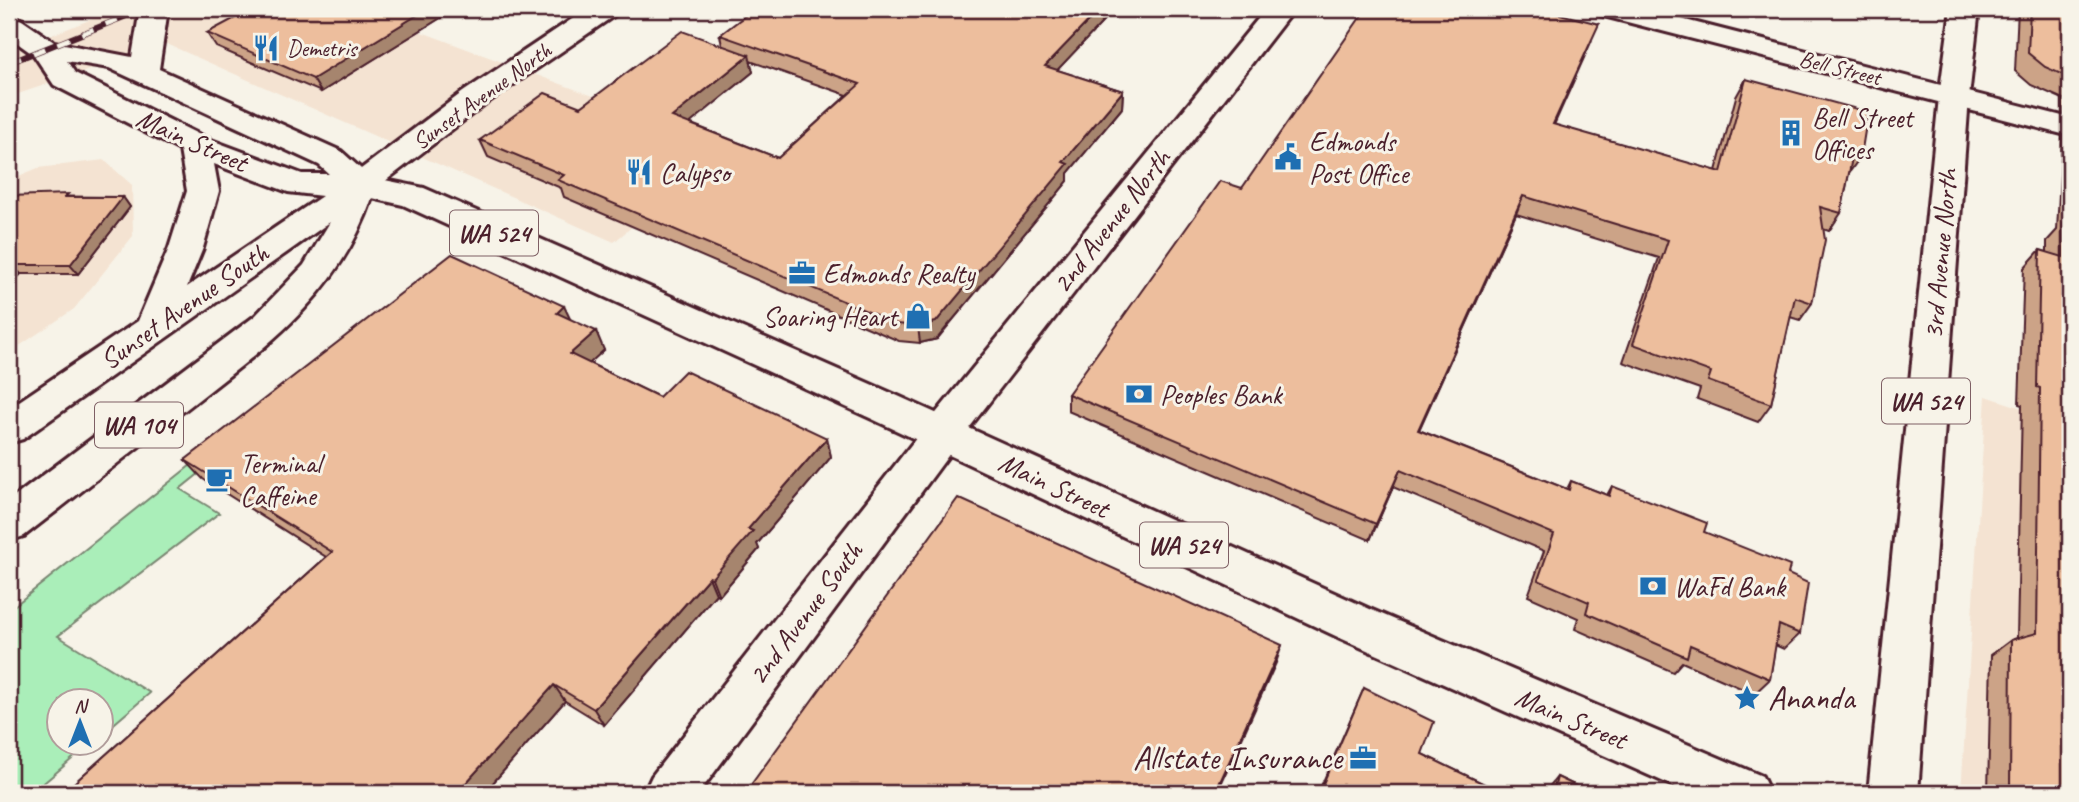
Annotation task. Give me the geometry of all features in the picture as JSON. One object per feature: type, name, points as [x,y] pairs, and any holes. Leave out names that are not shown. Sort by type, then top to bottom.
[{"type":"main road","points":[[144,73],[154,9]]},
{"type":"main road","name":"Sunset Avenue North","points":[[360,185],[474,98],[605,9]]},
{"type":"main road","name":"2nd Avenue North","points":[[942,434],[1280,9]]},
{"type":"main road","name":"Bell Street","points":[[1610,9],[2070,127]]},
{"type":"main road","name":"3rd Avenue North","points":[[1893,793],[1954,97],[1965,9]]},
{"type":"main road","name":"Main Street","points":[[11,29],[44,49],[116,61],[144,73],[330,158],[360,185]]},
{"type":"main road","name":"Main Street","points":[[44,49],[64,79],[195,145],[299,185],[360,185],[412,196],[1356,624],[1745,793]]},
{"type":"main road","points":[[153,327],[187,248],[203,191],[195,145]]},
{"type":"main road","name":"Sunset Avenue South","points":[[9,428],[360,185]]},
{"type":"main road","name":"WA 104","points":[[9,524],[268,325],[316,274],[345,228],[360,185]]},
{"type":"main road","name":"2nd Avenue South","points":[[669,793],[942,434]]},
{"type":"shaded area","points":[[117,9],[360,9],[727,146],[614,242],[167,44],[9,97],[9,52]]},
{"type":"shaded area","points":[[104,160],[132,185],[133,236],[74,309],[9,353],[9,180],[38,168]]},
{"type":"shaded area","points":[[1986,396],[2070,424],[2070,793],[1961,793]]},
{"type":"green space","points":[[437,269],[444,277],[180,489],[219,513],[58,636],[150,693],[116,722],[116,686],[46,686],[46,756],[76,756],[32,793],[9,793],[9,610]]},
{"type":"building","points":[[252,9],[427,9],[313,79],[207,33]]},
{"type":"building","points":[[754,9],[1100,9],[1045,66],[1123,91],[1063,162],[1068,164],[936,322],[918,326],[897,324],[558,180],[564,175],[480,140],[545,93],[581,107],[682,31],[749,55],[672,117],[778,158],[860,84],[720,35]]},
{"type":"building","points":[[1366,9],[1540,9],[1599,24],[1553,124],[1721,172],[1746,79],[1868,112],[1861,156],[1853,153],[1841,213],[1820,207],[1825,240],[1812,303],[1795,297],[1771,404],[1708,381],[1711,372],[1633,344],[1668,240],[1523,196],[1418,430],[1569,490],[1571,481],[1609,496],[1612,486],[1707,523],[1704,532],[1790,566],[1788,574],[1808,583],[1800,634],[1779,625],[1770,679],[1690,645],[1687,657],[1586,613],[1589,602],[1538,580],[1554,534],[1400,470],[1376,524],[1068,394],[1220,181],[1242,188]]},
{"type":"building","points":[[2030,9],[2070,9],[2070,78],[2045,67],[2028,53]]},
{"type":"building","points":[[68,194],[65,197],[123,197],[70,265],[12,265],[9,269],[9,196]]},
{"type":"building","points":[[2063,223],[2070,225],[2070,793],[2011,793],[2011,640],[2037,633],[2040,250],[2063,257]]},
{"type":"building","points":[[452,254],[564,306],[557,313],[596,331],[570,354],[659,397],[685,371],[827,438],[748,529],[753,531],[712,578],[709,577],[594,709],[554,685],[457,793],[63,793],[104,756],[116,756],[116,746],[332,552],[185,460]]},
{"type":"building","points":[[958,498],[1282,645],[1215,793],[745,793]]},
{"type":"building","points":[[1364,688],[1434,722],[1422,754],[1503,793],[1319,793]]},
{"type":"building","points":[[1557,777],[1591,793],[1553,793]]},
{"type":"railway","points":[[9,63],[144,9]]},
{"type":"place","name":"Demetris","points":[[266,48]]},
{"type":"place","name":"Bell Street Offices","points":[[1791,133]]},
{"type":"place","name":"Edmonds Post Office","points":[[1288,157]]},
{"type":"place","name":"Calypso","points":[[639,172]]},
{"type":"place","name":"Edmonds Realty","points":[[802,273]]},
{"type":"place","name":"Soaring Heart","points":[[918,316]]},
{"type":"place","name":"Peoples Bank","points":[[1139,394]]},
{"type":"place","name":"Terminal Caffeine","points":[[219,479]]},
{"type":"place","name":"WaFd Bank","points":[[1653,586]]},
{"type":"place","name":"Ananda","points":[[1747,698]]},
{"type":"place","name":"Allstate Insurance","points":[[1363,758]]}]
